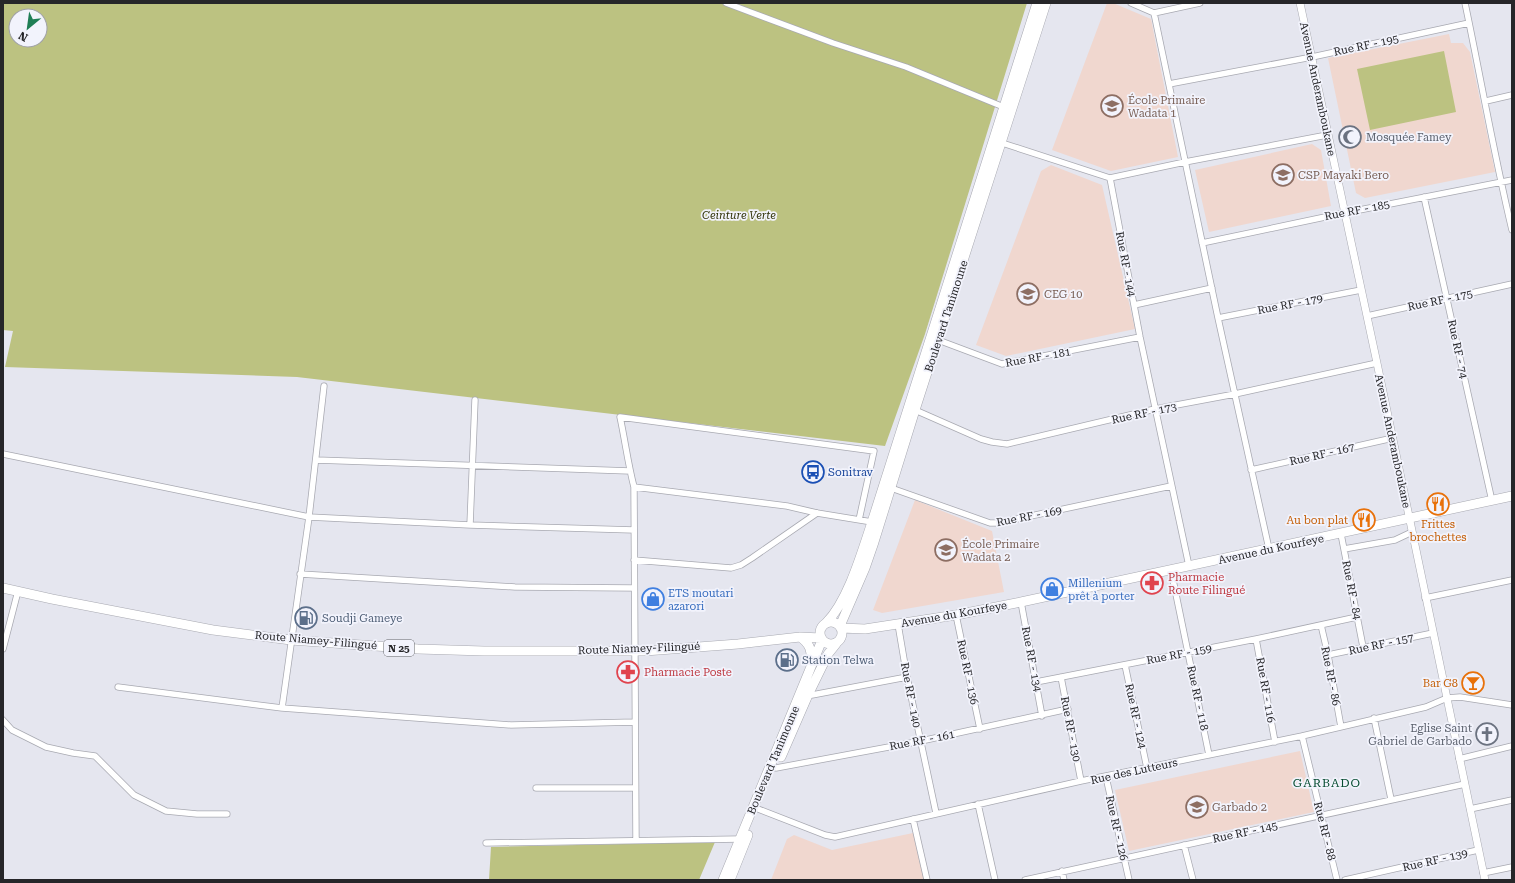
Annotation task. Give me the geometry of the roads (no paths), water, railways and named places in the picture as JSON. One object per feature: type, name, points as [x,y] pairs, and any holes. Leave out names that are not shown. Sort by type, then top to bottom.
[{"type":"main road","name":"Boulevard Tanimoune","points":[[1008,109],[1037,3]]},
{"type":"main road","name":"Boulevard Tanimoune","points":[[824,625],[833,616],[851,579],[872,522],[928,358],[996,141],[1046,3]]},
{"type":"main road","name":"Boulevard Tanimoune","points":[[841,627],[868,561],[915,410],[928,358],[938,340],[996,141]]},
{"type":"main road","name":"Avenue du Kourfeye","points":[[841,627],[865,628],[956,615],[1341,534],[1512,496]]},
{"type":"main road","name":"Route Niamey-Filingué","points":[[3,588],[213,630],[292,640],[418,649],[484,651],[635,651],[738,644],[800,637],[821,639]]},
{"type":"main road","points":[[834,622],[841,627],[842,634],[838,642],[829,644],[821,639],[820,631],[824,625],[834,622]]},
{"type":"main road","name":"Route Niamey-Filingué","points":[[800,637],[824,625]]},
{"type":"main road","name":"Avenue du Kourfeye","points":[[838,642],[865,628]]},
{"type":"main road","points":[[800,637],[807,642],[811,649],[812,655],[810,670]]},
{"type":"main road","name":"Boulevard Tanimoune","points":[[723,880],[810,670],[821,639]]},
{"type":"main road","name":"Boulevard Tanimoune","points":[[730,880],[758,809],[808,695],[828,654],[838,642]]},
{"type":"street","points":[[726,3],[833,43],[906,67],[1008,109]]},
{"type":"street","points":[[1131,3],[1154,13],[1200,3]]},
{"type":"street","name":"Avenue Anderamboukane","points":[[1300,3],[1393,438],[1425,598],[1484,876]]},
{"type":"street","points":[[1466,3],[1486,101],[1500,182],[1512,230]]},
{"type":"street","points":[[1154,13],[1218,318],[1269,549]]},
{"type":"street","name":"Rue RF - 195","points":[[1169,84],[1312,57],[1469,23]]},
{"type":"street","points":[[1486,101],[1512,95]]},
{"type":"street","points":[[996,141],[1110,178],[1327,135]]},
{"type":"street","name":"Rue RF - 144","points":[[1110,178],[1140,337],[1189,566]]},
{"type":"street","name":"Rue RF - 185","points":[[1202,242],[1344,212],[1512,180]]},
{"type":"street","name":"Rue RF - 74","points":[[1424,197],[1492,501]]},
{"type":"street","name":"Rue RF - 175","points":[[1367,316],[1512,284]]},
{"type":"street","points":[[1134,305],[1212,288]]},
{"type":"street","name":"Rue RF - 179","points":[[1218,318],[1361,290]]},
{"type":"street","name":"Rue RF - 181","points":[[938,340],[1002,364],[1140,337]]},
{"type":"street","name":"Rue RF - 173","points":[[915,410],[981,439],[1008,444],[1155,409],[1235,394],[1377,363]]},
{"type":"street","points":[[282,708],[309,517],[324,386]]},
{"type":"street","points":[[470,525],[475,400]]},
{"type":"street","points":[[636,840],[634,487],[620,417],[874,451],[859,520]]},
{"type":"street","name":"Rue RF - 167","points":[[1251,470],[1393,438]]},
{"type":"street","points":[[3,454],[309,517],[470,525],[634,530]]},
{"type":"street","points":[[316,460],[630,471]]},
{"type":"street","name":"Rue RF - 169","points":[[891,488],[990,523],[998,523],[1171,486]]},
{"type":"street","points":[[634,487],[787,506],[817,513],[872,522]]},
{"type":"street","points":[[634,560],[731,568],[736,567],[752,558],[817,513]]},
{"type":"street","points":[[1344,549],[1395,540],[1412,532]]},
{"type":"street","name":"Rue RF - 84","points":[[1341,534],[1362,647]]},
{"type":"street","name":"Rue RF - 118","points":[[1171,570],[1209,755]]},
{"type":"street","points":[[300,574],[514,587],[634,588]]},
{"type":"street","points":[[1425,598],[1512,580]]},
{"type":"street","points":[[3,649],[18,591]]},
{"type":"street","name":"Rue RF - 134","points":[[1021,602],[1042,716]]},
{"type":"street","name":"Rue RF - 136","points":[[956,615],[980,729]]},
{"type":"street","name":"Rue RF - 159","points":[[1036,682],[1256,639],[1357,617]]},
{"type":"street","name":"Rue RF - 140","points":[[898,624],[907,677],[936,813]]},
{"type":"street","name":"Rue RF - 86","points":[[1321,625],[1341,727]]},
{"type":"street","name":"Rue RF - 157","points":[[1328,655],[1433,633]]},
{"type":"street","name":"Rue RF - 116","points":[[1256,639],[1275,742]]},
{"type":"street","name":"Rue RF - 124","points":[[1124,665],[1147,768]]},
{"type":"street","points":[[808,695],[907,677]]},
{"type":"street","name":"Rue RF - 130","points":[[1061,677],[1081,781]]},
{"type":"street","points":[[118,687],[282,708],[511,725],[635,722]]},
{"type":"street","name":"Rue des Lutteurs","points":[[758,809],[830,837],[835,837],[1081,781],[1302,736],[1426,707],[1447,698],[1460,698],[1512,705]]},
{"type":"street","name":"Rue RF - 161","points":[[776,768],[921,741],[1042,716],[1068,709]]},
{"type":"street","points":[[1374,718],[1392,799]]},
{"type":"street","points":[[3,720],[12,730],[46,747],[94,756],[134,795],[166,811],[197,814],[227,814]]},
{"type":"street","name":"Rue RF - 88","points":[[1302,736],[1337,880]]},
{"type":"street","points":[[1459,759],[1512,746]]},
{"type":"street","name":"Rue RF - 126","points":[[1106,777],[1129,880]]},
{"type":"street","name":"Rue RF - 145","points":[[1025,880],[1184,844],[1321,816],[1465,784]]},
{"type":"street","points":[[536,788],[635,788]]},
{"type":"street","points":[[1470,809],[1512,800]]},
{"type":"street","points":[[978,804],[995,880]]},
{"type":"street","points":[[912,819],[926,880]]},
{"type":"street","points":[[486,843],[740,839]]},
{"type":"street","points":[[1184,844],[1193,880]]},
{"type":"street","name":"Rue RF - 139","points":[[1345,880],[1478,850]]},
{"type":"street","points":[[1484,876],[1512,867]]},
{"type":"street","points":[[1062,871],[1064,880]]},
{"type":"place","name":"École Primaire Wadata 1","points":[[1112,106]]},
{"type":"place","name":"Mosquée Famey","points":[[1350,137]]},
{"type":"place","name":"CSP Mayaki Bero","points":[[1283,175]]},
{"type":"place","name":"CEG 10","points":[[1028,294]]},
{"type":"place","name":"Sonitrav","points":[[813,472]]},
{"type":"place","name":"Frittes brochettes","points":[[1438,504]]},
{"type":"place","name":"Au bon plat","points":[[1364,520]]},
{"type":"place","name":"École Primaire Wadata 2","points":[[946,550]]},
{"type":"place","name":"Pharmacie Route Filingué","points":[[1152,583]]},
{"type":"place","name":"Millenium prêt à porter","points":[[1052,589]]},
{"type":"place","name":"ETS moutari azarori","points":[[653,599]]},
{"type":"place","name":"Soudji Gameye","points":[[306,618]]},
{"type":"place","name":"Station Telwa","points":[[787,660]]},
{"type":"place","name":"Pharmacie Poste","points":[[628,672]]},
{"type":"place","name":"Bar G8","points":[[1473,683]]},
{"type":"place","name":"Eglise Saint Gabriel de Garbado","points":[[1487,734]]},
{"type":"place","name":"Garbado 2","points":[[1197,807]]},
{"type":"district","name":"GARBADO","points":[[1327,783]]},
{"type":"park label","name":"Ceinture Verte","points":[[739,215]]}]
